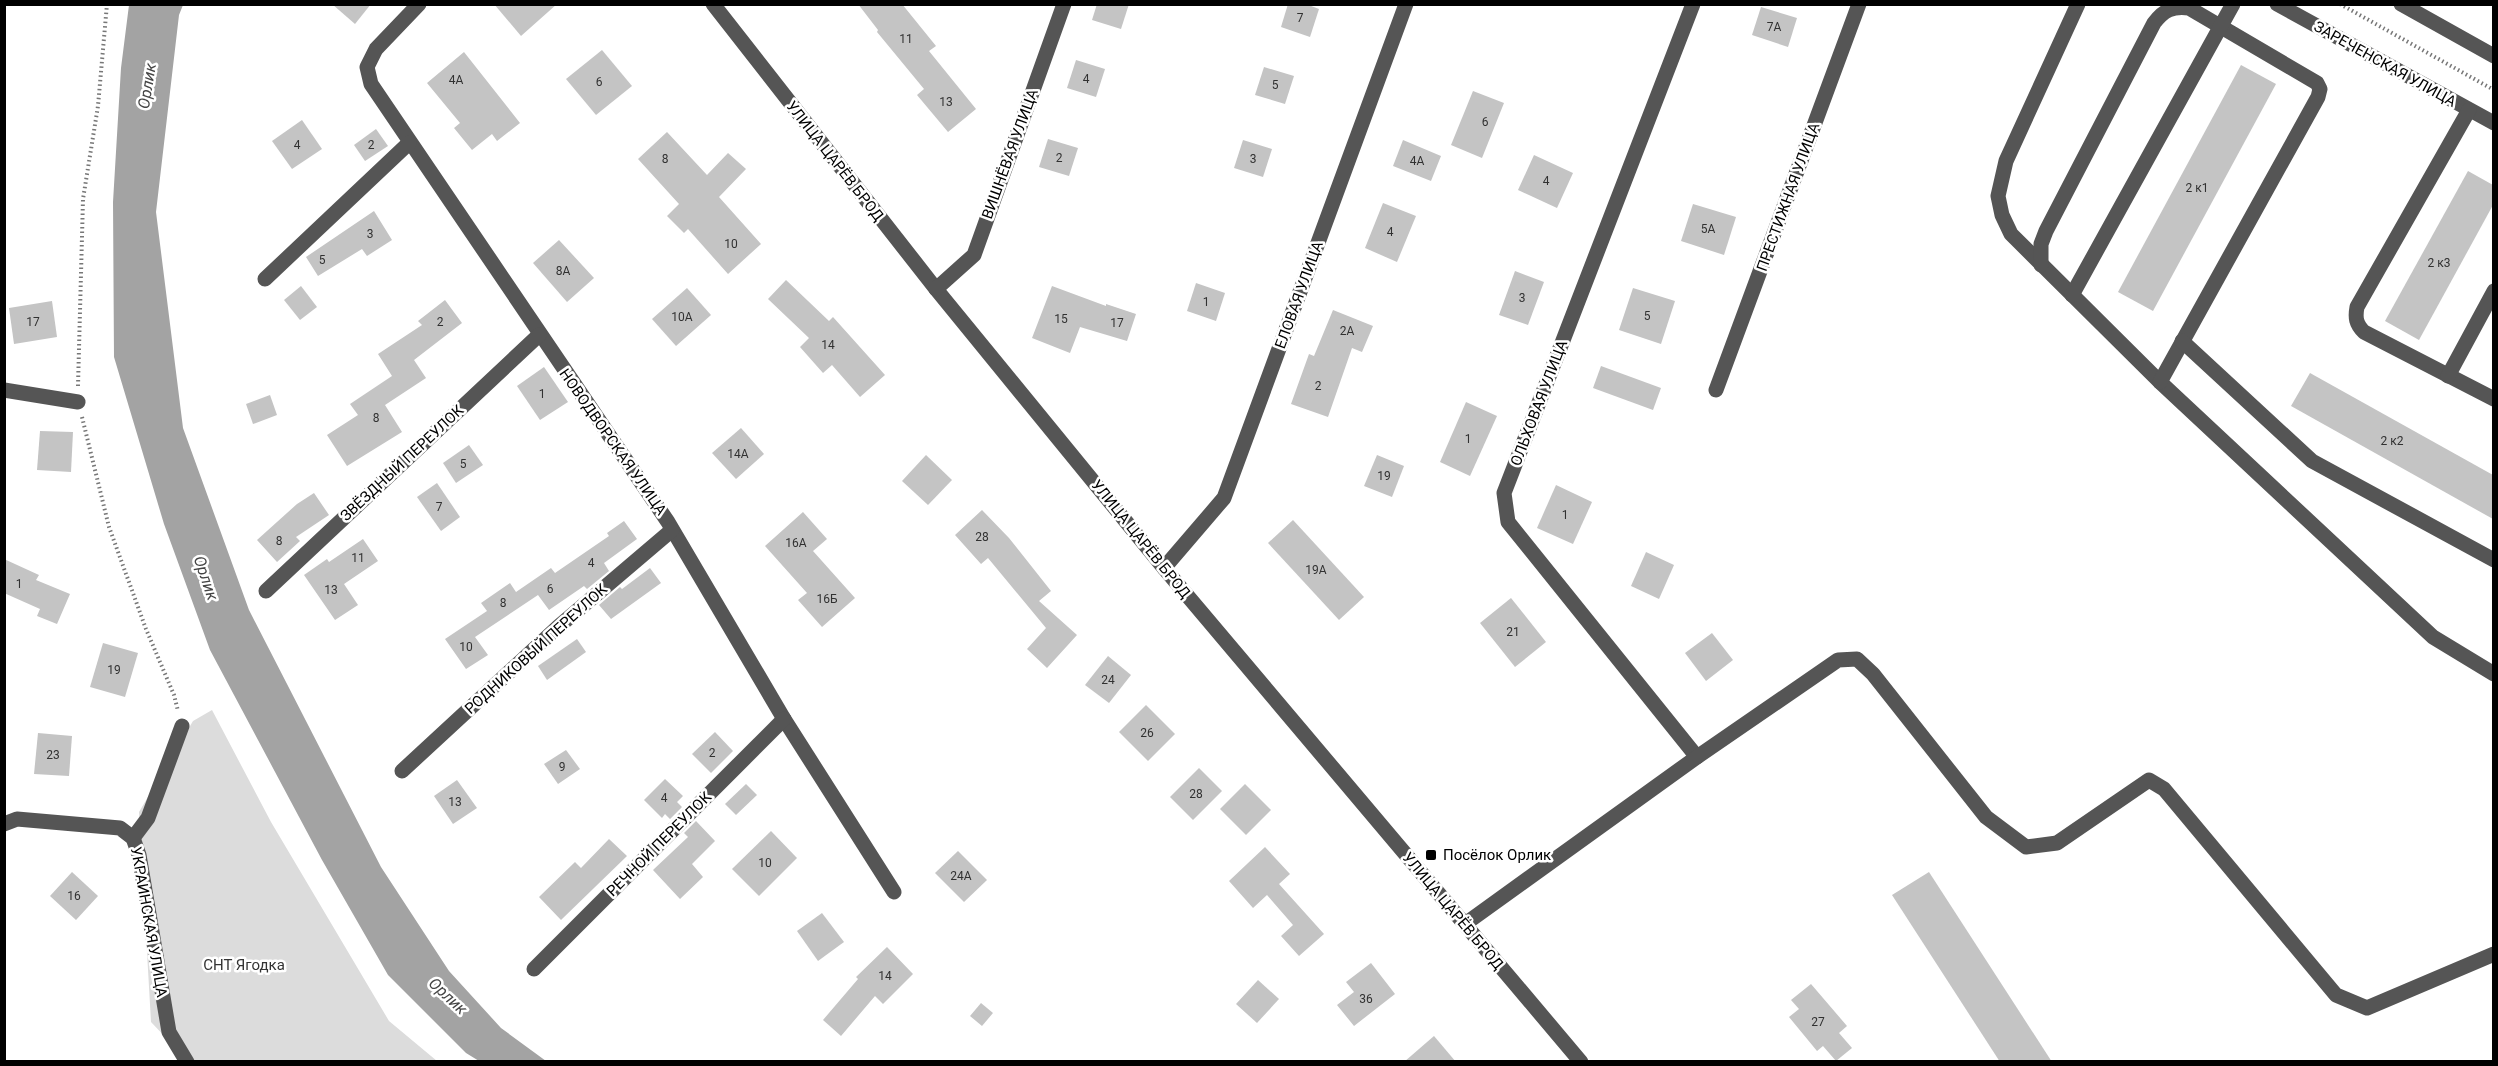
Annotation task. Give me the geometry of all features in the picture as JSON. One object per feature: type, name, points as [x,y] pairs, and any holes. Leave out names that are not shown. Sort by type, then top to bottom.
[{"type":"street","name":"НОВОДВОРСКАЯ УЛИЦА","points":[[419,4],[376,49],[368,67],[371,84],[672,530],[784,719],[894,892]]},
{"type":"street","name":"УЛИЦА ЦАРЁВ БРОД","points":[[714,4],[936,289],[1164,568],[1581,1062]]},
{"type":"street","name":"ВИШНЁВАЯ УЛИЦА","points":[[936,289],[974,255],[1064,4]]},
{"type":"street","name":"ЕЛОВАЯ УЛИЦА","points":[[1164,568],[1224,498],[1406,4]]},
{"type":"street","name":"ОЛЬХОВАЯ УЛИЦА","points":[[1693,4],[1504,493],[1508,522],[1697,757]]},
{"type":"street","name":"ПРЕСТИЖНАЯ УЛИЦА","points":[[1716,390],[1859,4]]},
{"type":"street","points":[[2078,4],[2006,161],[1998,196],[2002,215],[2011,234],[2160,382],[2433,637],[2493,674]]},
{"type":"street","points":[[2072,295],[2233,4]]},
{"type":"street","name":"ЗАРЕЧЕНСКАЯ УЛИЦА","points":[[2277,4],[2493,123]]},
{"type":"street","points":[[2401,4],[2493,56]]},
{"type":"street","points":[[2041,265],[2041,244],[2046,231],[2154,23],[2161,14],[2176,7],[2189,8],[2317,83],[2320,89],[2318,97],[2160,382]]},
{"type":"street","points":[[2469,110],[2357,307],[2355,317],[2357,325],[2364,332],[2493,399]]},
{"type":"street","points":[[265,279],[409,143]]},
{"type":"street","points":[[2448,376],[2493,291]]},
{"type":"street","name":"ЗВЁЗДНЫЙ ПЕРЕУЛОК","points":[[266,591],[539,334]]},
{"type":"street","points":[[2182,341],[2312,461],[2493,560]]},
{"type":"street","points":[[4,390],[78,402]]},
{"type":"street","name":"РОДНИКОВЫЙ ПЕРЕУЛОК","points":[[402,771],[558,627],[672,530]]},
{"type":"street","points":[[1465,924],[1697,757],[1838,660],[1857,659],[1873,674],[1986,817],[2026,847],[2057,843],[2149,780],[2164,789],[2336,995],[2367,1008],[2493,954]]},
{"type":"street","name":"РЕЧНОЙ ПЕРЕУЛОК","points":[[534,969],[784,719]]},
{"type":"street","points":[[133,838],[148,818],[182,726]]},
{"type":"street","name":"УКРАИНСКАЯ УЛИЦА","points":[[4,824],[17,819],[120,828],[133,838],[139,855],[169,1032],[187,1062]]},
{"type":"path","points":[[107,4],[98,106],[83,199],[78,402],[109,526],[146,629],[174,695],[182,726]]},
{"type":"path","points":[[2340,4],[2493,90]]},
{"type":"green space","name":"СНТ Ягодка","points":[[212,710],[271,822],[389,1021],[437,1061],[188,1061],[151,1022],[139,812],[193,721]]},
{"type":"water","name":"Орлик","points":[[129,5],[183,5],[179,15],[156,212],[183,428],[249,610],[381,867],[449,971],[501,1028],[546,1061],[479,1061],[466,1053],[388,975],[322,860],[210,650],[164,524],[114,357],[113,202],[121,68]]},
{"type":"building","points":[[332,4],[371,4],[355,24]]},
{"type":"building","points":[[494,4],[557,4],[521,36]]},
{"type":"building","points":[[858,4],[902,4],[936,46],[929,51],[976,109],[948,132],[917,95],[924,89],[877,32],[878,30]]},
{"type":"building","points":[[1097,4],[1129,4],[1121,29],[1092,20]]},
{"type":"building","points":[[1288,4],[1306,4],[1319,9],[1310,37],[1281,27]]},
{"type":"building","points":[[1761,7],[1797,18],[1788,47],[1752,35]]},
{"type":"building","points":[[602,50],[632,86],[596,115],[566,79]]},
{"type":"building","points":[[464,52],[520,123],[497,141],[492,134],[472,150],[454,128],[460,123],[427,83]]},
{"type":"building","points":[[1076,60],[1105,69],[1096,97],[1067,88]]},
{"type":"building","points":[[2241,65],[2276,84],[2153,311],[2118,292]]},
{"type":"building","points":[[1264,67],[1294,76],[1285,104],[1255,95]]},
{"type":"building","points":[[1473,91],[1504,103],[1482,158],[1451,145]]},
{"type":"building","points":[[302,120],[322,149],[292,169],[272,141]]},
{"type":"building","points":[[376,129],[388,146],[365,161],[354,145]]},
{"type":"building","points":[[667,132],[707,175],[728,153],[746,169],[719,197],[761,244],[728,274],[688,229],[684,233],[667,216],[679,204],[638,159]]},
{"type":"building","points":[[1048,139],[1078,148],[1069,176],[1039,167]]},
{"type":"building","points":[[1243,140],[1272,149],[1263,177],[1234,168]]},
{"type":"building","points":[[1403,140],[1441,156],[1431,181],[1393,166]]},
{"type":"building","points":[[1534,155],[1573,173],[1557,208],[1518,190]]},
{"type":"building","points":[[2468,171],[2493,185],[2493,205],[2419,340],[2385,321]]},
{"type":"building","points":[[1383,203],[1416,216],[1397,262],[1365,248]]},
{"type":"building","points":[[1693,204],[1736,217],[1724,255],[1681,241]]},
{"type":"building","points":[[374,211],[392,240],[367,256],[362,249],[318,276],[306,257]]},
{"type":"building","points":[[559,240],[594,278],[567,302],[533,263]]},
{"type":"building","points":[[1515,271],[1544,282],[1528,325],[1499,315]]},
{"type":"building","points":[[786,280],[829,321],[833,317],[885,375],[860,397],[832,365],[823,373],[800,347],[809,338],[768,299]]},
{"type":"building","points":[[1196,283],[1225,293],[1216,321],[1187,311]]},
{"type":"building","points":[[301,286],[317,307],[300,320],[284,300]]},
{"type":"building","points":[[1052,286],[1106,306],[1106,304],[1136,314],[1127,341],[1080,327],[1070,353],[1032,338]]},
{"type":"building","points":[[687,288],[711,315],[676,346],[652,319]]},
{"type":"building","points":[[1633,288],[1675,301],[1661,344],[1619,330]]},
{"type":"building","points":[[445,300],[462,323],[414,360],[426,378],[385,405],[402,432],[347,466],[327,435],[358,415],[350,404],[392,376],[378,354],[422,325],[418,321]]},
{"type":"building","points":[[52,301],[57,337],[14,344],[9,308]]},
{"type":"building","points":[[1333,310],[1373,326],[1362,352],[1352,348],[1328,417],[1291,404],[1309,354],[1314,356]]},
{"type":"building","points":[[1601,366],[1661,388],[1653,410],[1593,388]]},
{"type":"building","points":[[544,367],[568,402],[540,420],[517,386]]},
{"type":"building","points":[[2310,373],[2493,475],[2493,519],[2291,406]]},
{"type":"building","points":[[270,395],[277,415],[253,424],[246,404]]},
{"type":"building","points":[[1466,402],[1497,416],[1470,476],[1440,462]]},
{"type":"building","points":[[741,428],[764,454],[736,479],[712,453]]},
{"type":"building","points":[[40,431],[73,432],[71,472],[37,470]]},
{"type":"building","points":[[469,445],[483,465],[456,483],[443,463]]},
{"type":"building","points":[[926,455],[952,480],[928,505],[902,481]]},
{"type":"building","points":[[1377,455],[1404,466],[1392,497],[1364,486]]},
{"type":"building","points":[[437,483],[460,517],[441,531],[417,497]]},
{"type":"building","points":[[1556,485],[1592,502],[1573,544],[1537,528]]},
{"type":"building","points":[[314,493],[329,515],[296,537],[300,541],[277,562],[257,540],[297,504]]},
{"type":"building","points":[[982,510],[1009,538],[1051,591],[1039,601],[1077,635],[1047,668],[1027,649],[1046,628],[988,558],[981,564],[955,535]]},
{"type":"building","points":[[803,512],[827,539],[813,551],[855,598],[822,627],[798,600],[807,593],[765,546]]},
{"type":"building","points":[[1293,520],[1364,597],[1339,620],[1268,543]]},
{"type":"building","points":[[624,521],[637,539],[604,563],[609,571],[587,589],[584,586],[549,610],[538,595],[475,637],[488,655],[466,669],[445,639],[487,611],[481,603],[510,583],[516,592],[551,568],[555,573],[609,536],[607,533]]},
{"type":"building","points":[[363,539],[378,561],[344,584],[358,605],[335,620],[304,575],[327,559],[329,562]]},
{"type":"building","points":[[1646,552],[1674,565],[1659,599],[1631,586]]},
{"type":"building","points":[[4,559],[39,575],[36,580],[70,594],[57,624],[37,616],[40,609],[4,593]]},
{"type":"building","points":[[650,568],[661,583],[611,619],[599,605],[620,587],[622,589]]},
{"type":"building","points":[[1511,598],[1546,642],[1515,667],[1480,623]]},
{"type":"building","points":[[1712,633],[1733,660],[1706,681],[1685,653]]},
{"type":"building","points":[[577,639],[586,652],[547,680],[538,666]]},
{"type":"building","points":[[103,643],[138,653],[125,697],[90,687]]},
{"type":"building","points":[[1108,656],[1131,675],[1109,703],[1085,685]]},
{"type":"building","points":[[1146,705],[1175,734],[1148,761],[1119,732]]},
{"type":"building","points":[[715,732],[733,751],[711,773],[692,754]]},
{"type":"building","points":[[38,733],[72,736],[69,776],[34,774]]},
{"type":"building","points":[[566,750],[580,769],[558,784],[544,764]]},
{"type":"building","points":[[1199,768],[1222,791],[1193,820],[1170,797]]},
{"type":"building","points":[[665,779],[683,796],[677,802],[682,807],[670,819],[665,814],[662,818],[644,800]]},
{"type":"building","points":[[457,780],[477,808],[453,824],[434,796]]},
{"type":"building","points":[[746,784],[757,795],[736,815],[725,804]]},
{"type":"building","points":[[1245,784],[1271,810],[1246,835],[1220,809]]},
{"type":"building","points":[[696,821],[715,841],[692,864],[703,877],[680,899],[653,870],[688,837],[684,833]]},
{"type":"building","points":[[771,831],[797,858],[759,896],[732,869]]},
{"type":"building","points":[[609,839],[627,856],[561,920],[539,897],[575,862],[581,868]]},
{"type":"building","points":[[1265,847],[1290,874],[1279,884],[1324,934],[1299,956],[1281,936],[1293,925],[1267,895],[1253,908],[1229,881]]},
{"type":"building","points":[[958,851],[987,880],[964,902],[935,873]]},
{"type":"building","points":[[72,872],[98,896],[76,920],[50,896]]},
{"type":"building","points":[[1929,872],[2052,1062],[2000,1062],[1892,895]]},
{"type":"building","points":[[822,913],[844,942],[818,961],[797,931]]},
{"type":"building","points":[[887,947],[913,974],[883,1004],[875,996],[841,1036],[823,1020],[858,979],[856,977]]},
{"type":"building","points":[[1371,963],[1395,994],[1354,1026],[1337,1005],[1354,992],[1346,982]]},
{"type":"building","points":[[1258,980],[1279,999],[1257,1023],[1236,1004]]},
{"type":"building","points":[[1811,984],[1847,1026],[1839,1033],[1852,1048],[1836,1061],[1823,1046],[1817,1051],[1789,1017],[1799,1009],[1791,1000]]},
{"type":"building","points":[[981,1003],[993,1013],[982,1026],[970,1016]]},
{"type":"building","points":[[1434,1036],[1456,1062],[1404,1062]]},
{"type":"place","name":"Посёлок Орлик","points":[[1431,855]]}]
